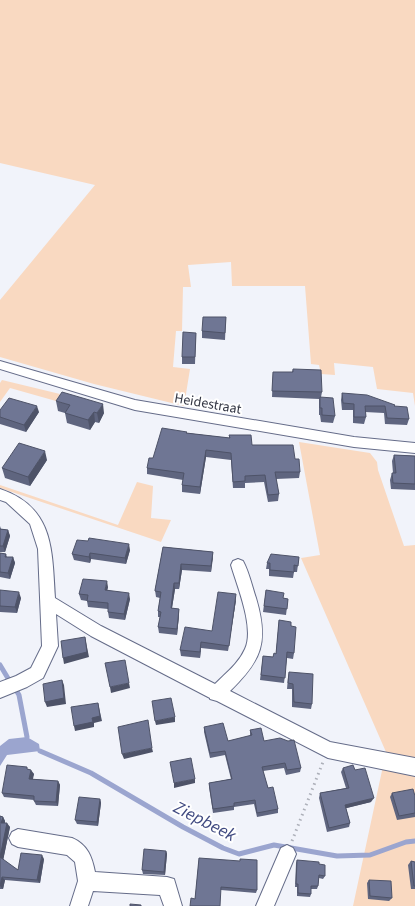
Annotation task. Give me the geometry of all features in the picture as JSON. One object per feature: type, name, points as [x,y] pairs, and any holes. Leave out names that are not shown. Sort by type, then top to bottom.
[{"type":"street","name":"Heidestraat","points":[[0,365],[135,405],[354,442],[415,448]]},
{"type":"street","points":[[0,494],[11,498],[36,521],[45,549],[49,602],[50,646],[37,673],[21,682],[0,690]]},
{"type":"street","points":[[216,694],[242,668],[254,645],[255,628],[252,610],[238,565]]},
{"type":"street","points":[[49,602],[96,631],[216,694],[328,750],[414,768]]},
{"type":"street","points":[[18,838],[72,847],[83,858],[87,881],[79,906]]},
{"type":"street","points":[[265,906],[287,854]]},
{"type":"street","points":[[87,881],[167,886],[173,906]]},
{"type":"path","points":[[287,854],[328,750]]},
{"type":"shaded area","points":[[0,0],[415,0],[415,406],[413,393],[377,389],[373,367],[334,363],[335,375],[321,374],[319,365],[311,364],[305,286],[232,286],[231,262],[188,265],[191,287],[183,287],[182,331],[176,331],[173,367],[190,369],[184,406],[94,384],[0,357],[0,300],[95,185],[0,163]]},
{"type":"shaded area","points":[[2,380],[60,394],[56,401],[10,388],[0,402],[0,383]]},
{"type":"shaded area","points":[[299,442],[370,453],[377,462],[378,470],[404,546],[415,545],[415,906],[353,906],[386,752],[301,558],[320,555]]},
{"type":"shaded area","points":[[137,482],[153,486],[151,518],[171,520],[161,542],[0,488],[0,485],[118,525]]},
{"type":"water","points":[[27,737],[39,744],[40,751],[7,755],[0,766],[0,746],[9,739]]},
{"type":"building","points":[[203,317],[226,317],[225,333],[202,331]]},
{"type":"building","points":[[183,332],[196,333],[195,357],[182,357]]},
{"type":"building","points":[[293,369],[321,370],[322,392],[272,391],[273,372],[293,372]]},
{"type":"building","points":[[62,392],[103,404],[97,413],[94,412],[88,420],[65,413],[70,405],[56,401]]},
{"type":"building","points":[[342,393],[367,395],[395,405],[394,406],[407,407],[409,419],[387,418],[385,406],[365,406],[366,417],[354,417],[354,404],[343,403]]},
{"type":"building","points":[[320,397],[333,398],[335,416],[322,415],[322,408],[320,408]]},
{"type":"building","points":[[9,398],[37,406],[24,425],[0,417],[0,410]]},
{"type":"building","points":[[162,428],[187,432],[186,433],[230,438],[229,435],[251,435],[252,445],[293,445],[295,459],[299,459],[300,472],[275,472],[279,494],[268,495],[265,475],[245,476],[245,481],[233,482],[231,453],[206,450],[200,487],[182,485],[184,473],[147,468],[149,458],[153,458]]},
{"type":"building","points":[[19,443],[45,451],[28,477],[2,468]]},
{"type":"building","points":[[394,455],[415,456],[415,484],[393,483],[392,473],[396,473]]},
{"type":"building","points":[[0,529],[8,530],[3,546],[0,546]]},
{"type":"building","points":[[89,538],[129,544],[125,558],[90,553],[89,557],[72,554],[77,540],[88,541]]},
{"type":"building","points":[[163,547],[213,552],[211,566],[181,564],[179,583],[174,583],[171,608],[179,609],[177,629],[158,627],[161,612],[158,611],[161,592],[155,590]]},
{"type":"building","points":[[0,553],[6,554],[5,557],[13,557],[8,573],[0,572]]},
{"type":"building","points":[[271,554],[299,557],[298,566],[294,565],[294,572],[270,570],[270,563],[267,563]]},
{"type":"building","points":[[83,579],[107,581],[105,590],[129,593],[124,614],[108,612],[108,603],[87,601],[88,595],[79,594]]},
{"type":"building","points":[[0,590],[19,592],[15,607],[0,606]]},
{"type":"building","points":[[266,590],[284,593],[283,598],[288,599],[287,609],[264,606]]},
{"type":"building","points":[[218,592],[236,594],[229,646],[201,642],[200,652],[180,650],[185,627],[212,631]]},
{"type":"building","points":[[279,620],[291,622],[291,626],[296,627],[294,653],[287,652],[285,678],[261,675],[263,656],[273,657],[274,653],[276,654]]},
{"type":"building","points":[[85,637],[87,652],[63,658],[61,641]]},
{"type":"building","points":[[125,660],[129,683],[110,687],[105,663]]},
{"type":"building","points":[[289,672],[313,674],[312,704],[294,702],[293,684],[288,683]]},
{"type":"building","points":[[62,680],[64,698],[45,702],[43,684]]},
{"type":"building","points":[[171,698],[175,717],[155,721],[152,701]]},
{"type":"building","points":[[98,703],[100,716],[92,718],[93,722],[74,726],[71,707]]},
{"type":"building","points":[[148,720],[152,748],[122,754],[118,727]]},
{"type":"building","points":[[223,723],[228,741],[252,735],[250,730],[261,728],[264,741],[280,738],[288,741],[294,740],[301,768],[287,770],[285,763],[262,767],[268,788],[273,787],[278,809],[257,813],[255,800],[234,803],[234,806],[213,809],[209,783],[232,779],[225,751],[210,753],[204,727]]},
{"type":"building","points":[[191,758],[195,779],[174,783],[170,762]]},
{"type":"building","points":[[7,765],[27,767],[27,769],[31,770],[29,779],[58,781],[56,802],[34,801],[34,796],[2,793]]},
{"type":"building","points":[[353,765],[355,770],[365,768],[374,798],[345,805],[350,823],[329,828],[320,793],[349,788],[343,768]]},
{"type":"building","points":[[413,789],[415,796],[415,813],[399,816],[392,793]]},
{"type":"building","points":[[79,797],[100,799],[97,822],[75,820]]},
{"type":"building","points":[[0,816],[3,817],[1,823],[7,823],[0,857]]},
{"type":"building","points":[[144,849],[166,851],[164,872],[142,870]]},
{"type":"building","points":[[21,853],[42,855],[37,880],[2,877],[0,886],[0,857],[18,870]]},
{"type":"building","points":[[199,858],[240,861],[240,859],[257,860],[257,890],[221,887],[220,906],[190,906],[191,898],[195,899]]},
{"type":"building","points":[[297,860],[319,862],[319,864],[325,865],[325,876],[319,875],[318,886],[311,886],[311,894],[298,893],[298,884],[296,884]]},
{"type":"building","points":[[411,861],[415,862],[415,886],[414,886]]},
{"type":"building","points":[[369,880],[391,881],[392,898],[370,896]]},
{"type":"building","points":[[130,904],[141,905],[141,906],[130,906]]},
{"type":"waterway","name":"Ziepbeek","points":[[0,665],[9,680]]},
{"type":"waterway","name":"Ziepbeek","points":[[16,690],[19,695],[27,737]]},
{"type":"waterway","name":"Ziepbeek","points":[[40,751],[91,773],[183,827],[223,848],[239,854],[274,845],[337,856],[370,855],[406,842],[415,841]]}]
